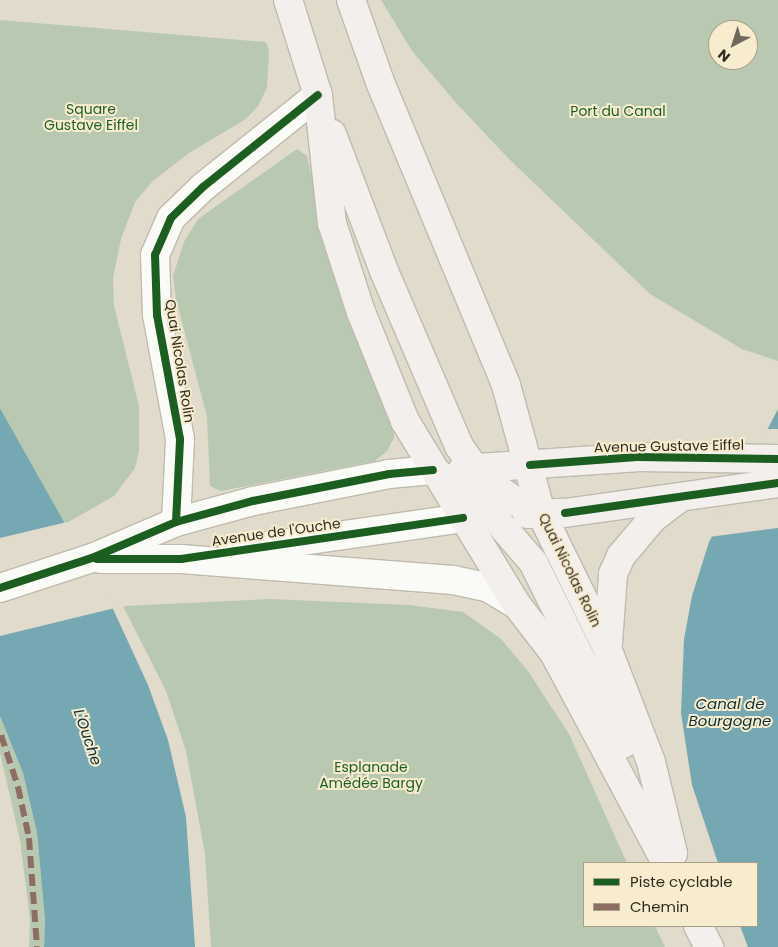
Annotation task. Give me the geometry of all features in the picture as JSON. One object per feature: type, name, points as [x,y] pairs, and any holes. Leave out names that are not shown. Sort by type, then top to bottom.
[{"type":"main road","points":[[288,0],[318,95],[384,271],[445,416],[475,469],[517,502],[541,514],[678,499],[778,483]]},
{"type":"main road","name":"Quai Nicolas Rolin","points":[[351,0],[384,90],[506,385],[530,465],[541,514],[607,648],[651,762],[660,805],[676,862]]},
{"type":"main road","points":[[318,95],[332,223],[361,312],[405,421],[462,518],[517,605],[554,653],[665,862]]},
{"type":"main road","name":"Avenue Gustave Eiffel","points":[[433,470],[475,469],[636,457],[714,456],[778,459]]},
{"type":"main road","points":[[433,470],[468,493],[493,516],[533,562],[636,769],[660,805]]},
{"type":"main road","points":[[607,648],[612,574],[621,556],[653,518],[678,499]]},
{"type":"main road","name":"Avenue de l'Ouche","points":[[462,518],[541,514]]},
{"type":"main road","points":[[699,927],[709,947]]},
{"type":"street","name":"Quai Nicolas Rolin","points":[[176,522],[180,439],[157,315],[155,255],[171,218],[203,187],[318,95]]},
{"type":"street","name":"Avenue de l'Ouche","points":[[0,588],[92,558],[176,522],[253,501],[389,474],[433,470]]},
{"type":"street","name":"Avenue de l'Ouche","points":[[182,559],[462,518]]},
{"type":"street","name":"Avenue de l'Ouche","points":[[92,558],[182,559],[466,582],[487,587],[517,605]]},
{"type":"green space","name":"Port du Canal","points":[[381,0],[778,0],[778,361],[742,349],[650,294],[509,159],[457,104],[412,51]]},
{"type":"green space","name":"Square Gustave Eiffel","points":[[0,20],[266,42],[269,51],[267,88],[258,106],[246,119],[189,153],[153,181],[135,202],[121,239],[113,278],[114,306],[139,406],[139,451],[135,468],[114,496],[65,524],[0,408]]},
{"type":"green space","points":[[297,149],[307,156],[325,234],[393,418],[394,438],[387,451],[375,461],[221,491],[210,486],[207,417],[176,299],[173,276],[184,242],[198,219]]},
{"type":"green space","name":"Esplanade Amédée Bargy","points":[[270,599],[409,605],[463,612],[501,639],[528,671],[569,734],[627,862],[583,862],[583,927],[655,927],[665,947],[211,947],[205,854],[186,751],[166,691],[123,606]]},
{"type":"green space","points":[[0,716],[23,773],[37,833],[45,920],[44,947],[29,947],[30,919],[20,840],[0,753]]},
{"type":"water","name":"L'Ouche","points":[[0,408],[113,609],[148,685],[168,740],[186,817],[195,947],[44,947],[45,920],[37,833],[23,773],[0,716]]},
{"type":"water","name":"Canal de Bourgogne","points":[[778,409],[778,947],[748,947],[740,927],[758,927],[758,862],[718,862],[692,785],[681,713],[684,639],[692,596],[709,542]]},
{"type":"pier","points":[[765,429],[778,429],[778,528],[709,537]]},
{"type":"pier","points":[[67,522],[115,608],[0,636],[0,538]]},
{"type":"marked path","points":[[1,735],[18,787],[29,838],[37,947]]},
{"type":"cycle path","points":[[176,522],[180,439],[157,315],[155,255],[171,218],[203,187],[318,95]]},
{"type":"cycle path","points":[[530,465],[637,457],[778,459]]},
{"type":"cycle path","points":[[0,588],[92,558],[176,522],[253,501],[389,474],[433,470]]},
{"type":"cycle path","points":[[565,513],[778,483]]},
{"type":"cycle path","points":[[97,559],[181,559],[463,518]]}]
